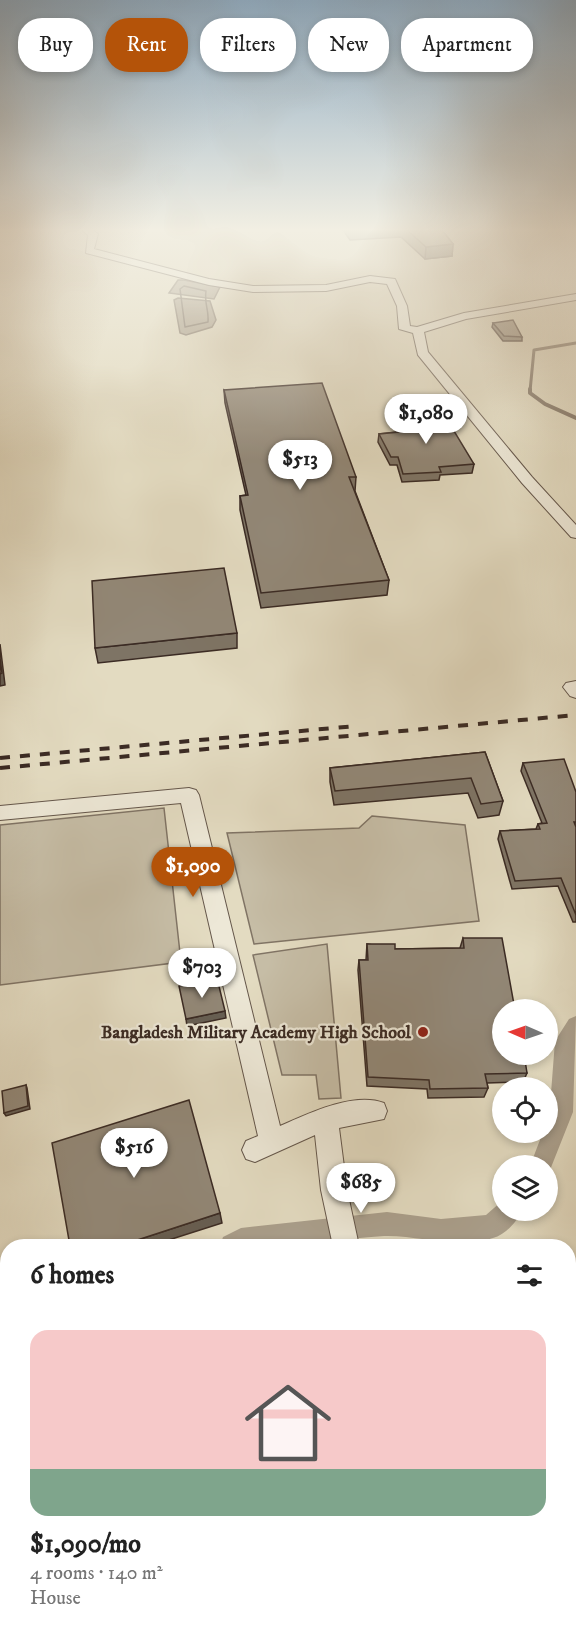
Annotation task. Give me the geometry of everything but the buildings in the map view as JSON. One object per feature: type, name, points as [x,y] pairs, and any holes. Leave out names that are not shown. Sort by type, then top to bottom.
[{"type":"street","points":[[402,307],[405,329],[418,330],[464,316],[519,307]]},
{"type":"street","points":[[418,330],[422,353],[527,480],[576,534]]},
{"type":"street","points":[[0,813],[189,795],[263,1146],[325,1119],[375,1111]]},
{"type":"street","points":[[325,1119],[334,1190],[344,1239]]},
{"type":"shaded area","points":[[164,808],[181,962],[0,985],[0,825]]},
{"type":"shaded area","points":[[372,816],[465,825],[479,921],[254,944],[227,833],[359,828]]},
{"type":"shaded area","points":[[327,944],[341,1098],[319,1099],[316,1075],[282,1075],[253,955]]},
{"type":"water","points":[[175,307],[212,307],[216,320],[212,327],[186,335],[180,333]]},
{"type":"waterway","points":[[530,391],[534,350],[576,343]]},
{"type":"waterway","points":[[530,391],[545,404],[576,418]]},
{"type":"waterway","points":[[545,1155],[562,1112],[566,1041],[576,1026]]},
{"type":"waterway","points":[[249,1239],[387,1224],[441,1231],[491,1227],[498,1221]]},
{"type":"railway","points":[[0,768],[576,715]]},
{"type":"railway","points":[[0,758],[356,726]]},
{"type":"place","name":"Bangladesh Military Academy High School","points":[[423,1032]]}]
